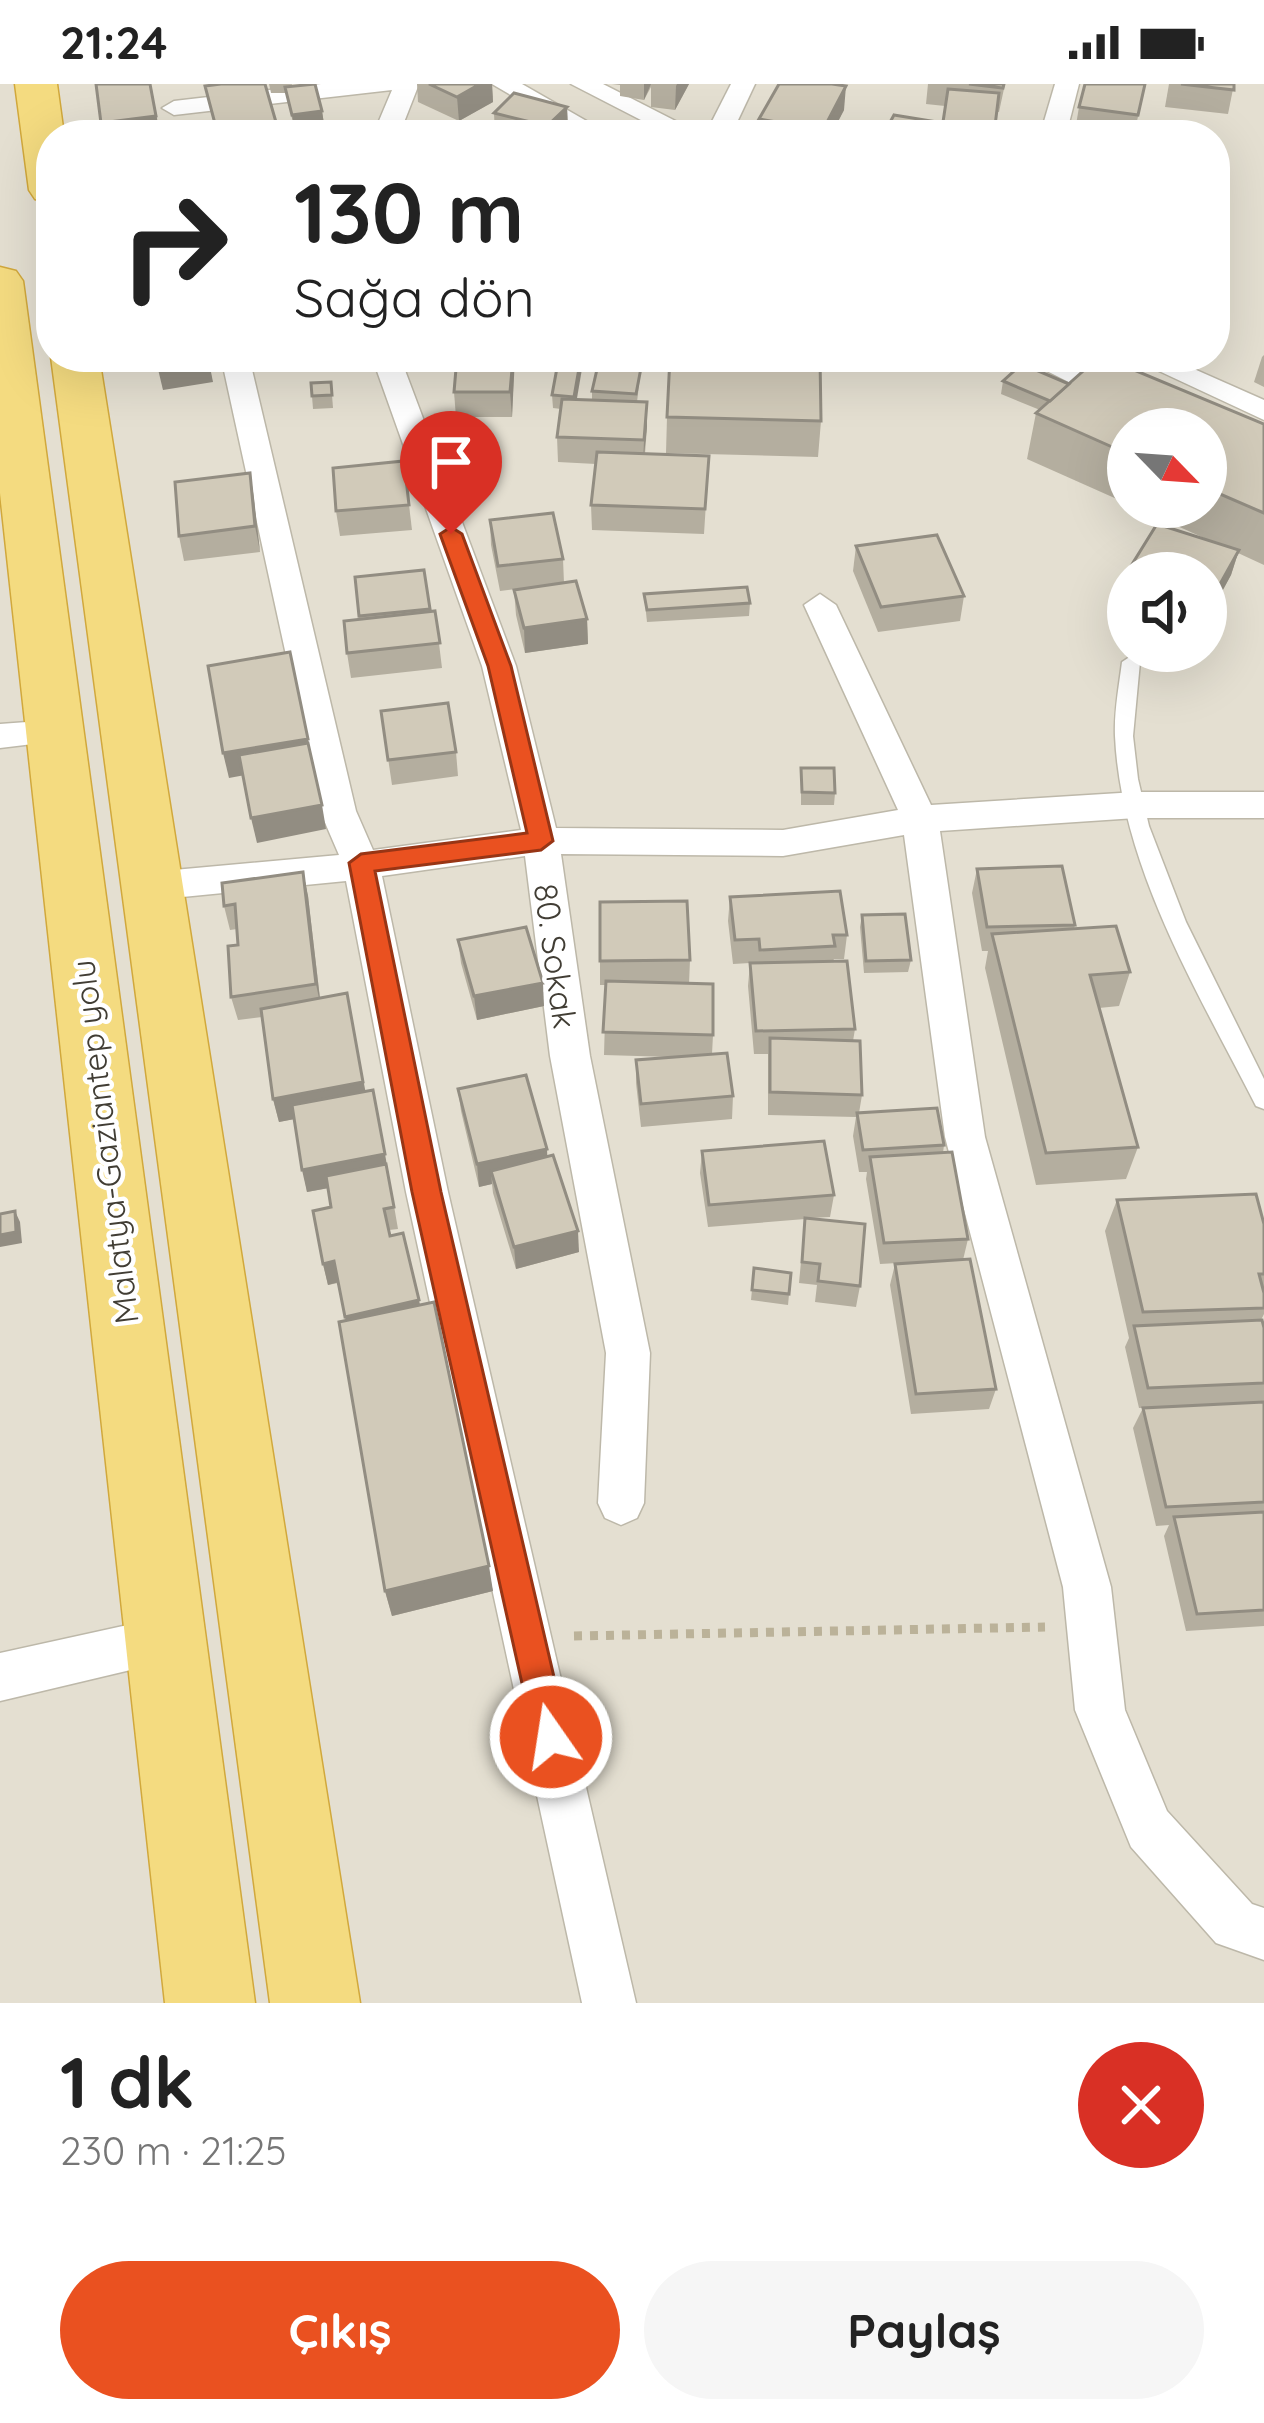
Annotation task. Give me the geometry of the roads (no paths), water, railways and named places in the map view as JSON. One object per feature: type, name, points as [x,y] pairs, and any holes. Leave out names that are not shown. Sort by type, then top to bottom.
[{"type":"highway","points":[[36,84],[41,120]]},
{"type":"highway","name":"Malatya-Gaziantep yolu","points":[[0,281],[27,734],[164,1640],[210,2003]]},
{"type":"highway","points":[[77,372],[315,2003]]},
{"type":"street","points":[[171,96],[386,84]]},
{"type":"street","points":[[392,120],[407,84]]},
{"type":"street","points":[[504,84],[570,120]]},
{"type":"street","points":[[583,84],[659,120]]},
{"type":"street","points":[[725,120],[743,84]]},
{"type":"street","points":[[1057,120],[1067,84]]},
{"type":"street","points":[[238,372],[338,811],[361,863],[427,1192],[609,2003]]},
{"type":"street","name":"80. Sokak","points":[[391,372],[499,666],[541,841],[570,1056],[628,1353],[622,1503]]},
{"type":"street","points":[[1066,372],[1142,408]]},
{"type":"street","points":[[1177,372],[1264,412]]},
{"type":"street","points":[[820,605],[920,819],[964,1137],[1087,1587],[1100,1709],[1149,1829],[1235,1924],[1264,1934]]},
{"type":"street","points":[[152,886],[541,841],[783,843],[920,819],[1136,805],[1264,805]]},
{"type":"street","points":[[0,1677],[164,1640]]},
{"type":"lane","points":[[1130,672],[1124,737],[1136,805],[1181,935],[1264,1100]]}]
